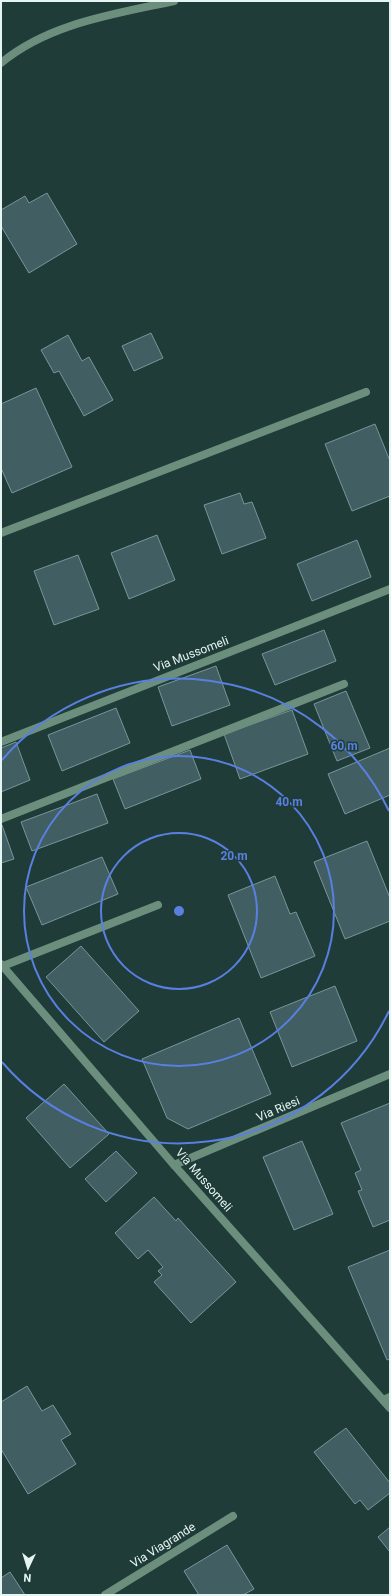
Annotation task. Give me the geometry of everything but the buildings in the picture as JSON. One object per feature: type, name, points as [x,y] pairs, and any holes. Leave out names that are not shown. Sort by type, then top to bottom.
[{"type":"street","points":[[1,62],[29,44],[70,26],[174,1]]},
{"type":"street","points":[[1,533],[366,392]]},
{"type":"street","name":"Via Mussomeli","points":[[1,742],[390,589]]},
{"type":"street","points":[[1,819],[344,684]]},
{"type":"street","name":"Via Mussomeli","points":[[158,905],[2,965],[174,1165],[386,1398],[390,1408]]},
{"type":"street","name":"Via Riesi","points":[[174,1165],[390,1074]]},
{"type":"street","name":"Via Viagrande","points":[[105,1595],[234,1516]]}]
